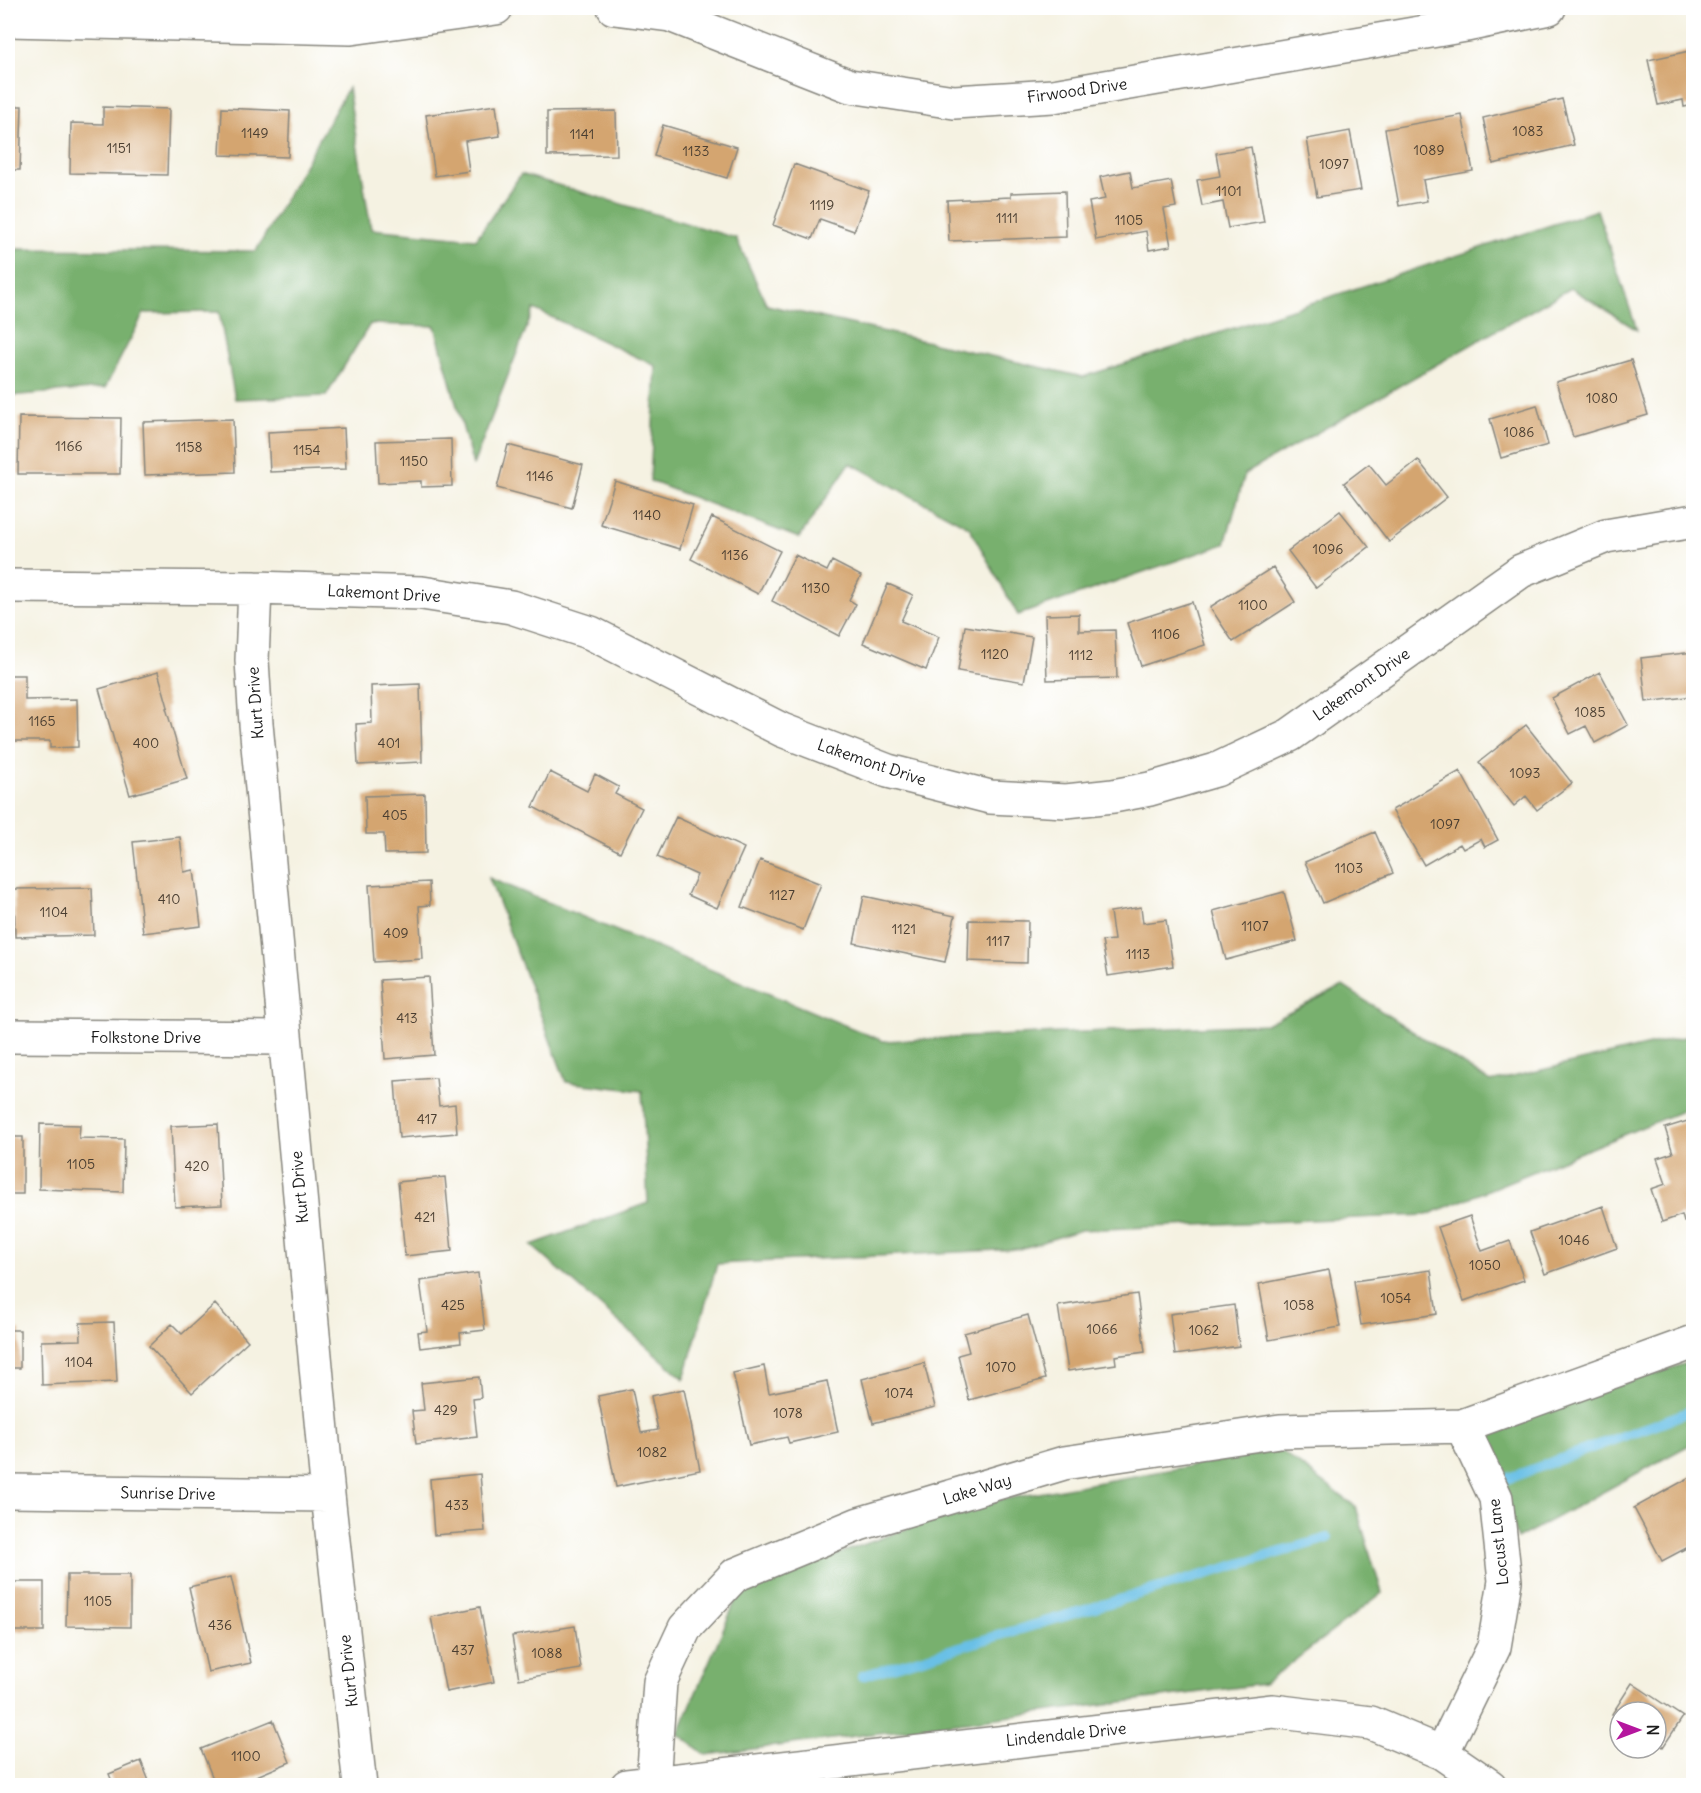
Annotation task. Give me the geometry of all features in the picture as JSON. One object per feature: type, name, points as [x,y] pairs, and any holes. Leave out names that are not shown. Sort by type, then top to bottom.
[{"type":"street","points":[[8,20],[351,28],[496,8]]},
{"type":"street","name":"Firwood Drive","points":[[614,8],[670,15],[850,86],[954,102],[1053,96],[1469,16],[1549,8]]},
{"type":"street","name":"Lakemont Drive","points":[[8,586],[255,588],[422,593],[511,607],[591,633],[782,730],[888,771],[990,798],[1066,801],[1150,789],[1215,770],[1290,735],[1521,571],[1606,536],[1694,521]]},
{"type":"street","name":"Kurt Drive","points":[[255,588],[252,660],[285,1038],[328,1495],[360,1785]]},
{"type":"street","name":"Folkstone Drive","points":[[8,1036],[285,1038]]},
{"type":"street","points":[[1462,1426],[1694,1342]]},
{"type":"street","name":"Locust Lane","points":[[1442,1753],[1494,1647],[1505,1581],[1496,1498],[1462,1426]]},
{"type":"street","name":"Lake Way","points":[[640,1784],[660,1682],[685,1628],[735,1575],[859,1524],[1064,1463],[1280,1431],[1462,1426]]},
{"type":"street","name":"Sunrise Drive","points":[[8,1491],[328,1495]]},
{"type":"street","name":"Lindendale Drive","points":[[640,1784],[1273,1711],[1371,1723],[1442,1753],[1490,1785]]},
{"type":"green space","points":[[348,88],[371,229],[476,239],[521,174],[736,238],[767,305],[1083,377],[1597,210],[1637,330],[1571,288],[1245,474],[1225,544],[1018,615],[969,527],[850,463],[799,538],[650,481],[656,366],[534,309],[473,465],[435,326],[370,324],[326,396],[235,399],[219,312],[144,313],[105,388],[8,396],[8,249],[256,251]]},
{"type":"green space","points":[[489,878],[883,1041],[1266,1024],[1343,986],[1490,1082],[1693,1035],[1693,1110],[1689,1108],[1427,1215],[1081,1230],[1020,1249],[717,1264],[684,1379],[531,1245],[648,1203],[642,1091],[566,1082]]},
{"type":"green space","points":[[1693,1361],[1693,1443],[1517,1539],[1481,1429]]},
{"type":"green space","points":[[1280,1450],[1356,1507],[1382,1593],[1264,1684],[706,1755],[678,1734],[740,1590],[971,1505]]},
{"type":"building","points":[[1694,50],[1694,105],[1684,107],[1683,100],[1658,105],[1648,60]]},
{"type":"building","points":[[1562,99],[1574,145],[1493,164],[1483,118]]},
{"type":"building","points":[[496,105],[500,136],[465,141],[469,171],[435,176],[426,115]]},
{"type":"building","points":[[8,106],[22,106],[20,170],[8,170]]},
{"type":"building","points":[[103,107],[169,109],[167,175],[70,173],[71,123],[103,124]]},
{"type":"building","points":[[222,108],[290,111],[288,157],[220,155]]},
{"type":"building","points":[[616,111],[617,155],[547,156],[547,112]]},
{"type":"building","points":[[1462,115],[1473,171],[1423,180],[1427,201],[1399,206],[1385,129]]},
{"type":"building","points":[[663,125],[737,147],[727,178],[654,156]]},
{"type":"building","points":[[1350,131],[1361,190],[1317,197],[1307,139]]},
{"type":"building","points":[[1251,147],[1264,222],[1228,228],[1223,202],[1202,206],[1197,180],[1220,176],[1216,153]]},
{"type":"building","points":[[794,164],[869,191],[854,231],[820,219],[812,239],[773,225]]},
{"type":"building","points":[[1130,171],[1133,188],[1171,181],[1176,207],[1164,209],[1171,246],[1149,250],[1146,231],[1096,240],[1089,202],[1105,199],[1100,177]]},
{"type":"building","points":[[1065,191],[1066,237],[949,241],[947,200],[1011,197],[1011,193]]},
{"type":"building","points":[[1631,360],[1648,415],[1573,437],[1556,382]]},
{"type":"building","points":[[1537,405],[1548,445],[1501,458],[1490,419]]},
{"type":"building","points":[[19,417],[121,418],[120,474],[18,474]]},
{"type":"building","points":[[233,419],[235,472],[145,475],[143,422]]},
{"type":"building","points":[[344,428],[346,469],[270,472],[268,432]]},
{"type":"building","points":[[451,439],[452,486],[421,487],[421,481],[378,483],[376,441]]},
{"type":"building","points":[[508,445],[583,465],[572,508],[497,488]]},
{"type":"building","points":[[1418,460],[1447,497],[1389,542],[1344,483],[1369,464],[1386,485]]},
{"type":"building","points":[[615,481],[693,505],[680,549],[601,525]]},
{"type":"building","points":[[1340,511],[1369,547],[1316,588],[1288,551]]},
{"type":"building","points":[[712,517],[780,551],[758,594],[691,559]]},
{"type":"building","points":[[795,555],[827,571],[832,561],[861,576],[849,600],[856,604],[839,636],[772,601]]},
{"type":"building","points":[[1273,567],[1295,602],[1233,642],[1210,607]]},
{"type":"building","points":[[888,584],[913,595],[901,621],[939,637],[926,670],[863,643]]},
{"type":"building","points":[[1192,602],[1205,645],[1141,666],[1127,623]]},
{"type":"building","points":[[1079,614],[1079,631],[1115,630],[1117,678],[1047,680],[1045,615]]},
{"type":"building","points":[[965,626],[1032,637],[1024,682],[958,671]]},
{"type":"building","points":[[1694,652],[1694,696],[1646,702],[1641,658]]},
{"type":"building","points":[[158,672],[187,779],[130,795],[99,689]]},
{"type":"building","points":[[1600,672],[1628,725],[1595,743],[1586,726],[1570,734],[1552,698]]},
{"type":"building","points":[[8,675],[25,675],[25,700],[77,699],[78,747],[50,748],[50,741],[8,741]]},
{"type":"building","points":[[420,684],[422,762],[358,765],[356,724],[372,723],[371,686]]},
{"type":"building","points":[[1526,725],[1572,783],[1537,810],[1526,796],[1514,806],[1479,762]]},
{"type":"building","points":[[1460,771],[1498,840],[1485,847],[1481,839],[1463,849],[1460,844],[1424,865],[1392,810]]},
{"type":"building","points":[[550,772],[587,791],[595,774],[619,787],[615,794],[642,808],[620,852],[533,807]]},
{"type":"building","points":[[425,794],[426,853],[385,854],[384,834],[366,834],[365,796]]},
{"type":"building","points":[[676,817],[744,848],[717,908],[688,895],[697,875],[657,857]]},
{"type":"building","points":[[1375,832],[1393,873],[1323,903],[1305,862]]},
{"type":"building","points":[[180,837],[184,872],[194,870],[201,926],[143,933],[133,842]]},
{"type":"building","points":[[760,860],[821,884],[803,930],[742,907]]},
{"type":"building","points":[[429,882],[430,905],[419,906],[422,959],[374,962],[369,885]]},
{"type":"building","points":[[92,888],[94,935],[15,937],[14,889]]},
{"type":"building","points":[[1284,892],[1297,941],[1226,960],[1213,911]]},
{"type":"building","points":[[864,896],[955,916],[945,962],[854,943]]},
{"type":"building","points":[[1141,907],[1143,923],[1166,920],[1173,966],[1108,976],[1102,941],[1114,940],[1110,912]]},
{"type":"building","points":[[969,920],[1028,921],[1027,963],[968,961]]},
{"type":"building","points":[[429,977],[434,1055],[385,1059],[380,980]]},
{"type":"building","points":[[436,1078],[439,1106],[455,1104],[457,1133],[399,1138],[395,1081]]},
{"type":"building","points":[[1694,1119],[1694,1219],[1684,1222],[1682,1215],[1662,1222],[1651,1189],[1666,1184],[1657,1158],[1673,1153],[1665,1128]]},
{"type":"building","points":[[40,1124],[80,1125],[79,1138],[124,1139],[123,1192],[39,1189]]},
{"type":"building","points":[[218,1124],[222,1205],[175,1207],[171,1126]]},
{"type":"building","points":[[8,1137],[23,1137],[23,1194],[8,1194]]},
{"type":"building","points":[[445,1177],[452,1251],[405,1256],[398,1182]]},
{"type":"building","points":[[1603,1206],[1617,1248],[1545,1274],[1530,1232]]},
{"type":"building","points":[[1470,1216],[1482,1251],[1510,1241],[1524,1280],[1464,1301],[1438,1227]]},
{"type":"building","points":[[1329,1270],[1340,1327],[1269,1340],[1259,1284]]},
{"type":"building","points":[[1431,1270],[1437,1314],[1361,1325],[1354,1281]]},
{"type":"building","points":[[478,1273],[485,1330],[460,1333],[461,1343],[420,1348],[418,1332],[427,1331],[420,1281]]},
{"type":"building","points":[[1137,1294],[1145,1352],[1115,1356],[1116,1364],[1068,1371],[1058,1306]]},
{"type":"building","points":[[215,1304],[248,1341],[192,1393],[149,1346],[172,1324],[182,1334]]},
{"type":"building","points":[[1234,1305],[1239,1346],[1175,1355],[1170,1314]]},
{"type":"building","points":[[1028,1315],[1045,1379],[969,1400],[958,1355],[969,1352],[964,1333]]},
{"type":"building","points":[[114,1322],[117,1382],[42,1385],[41,1341],[81,1340],[80,1323]]},
{"type":"building","points":[[8,1330],[20,1330],[20,1368],[8,1368]]},
{"type":"building","points":[[924,1363],[935,1407],[873,1423],[862,1379]]},
{"type":"building","points":[[764,1366],[769,1393],[827,1381],[838,1432],[789,1443],[787,1437],[749,1445],[733,1373]]},
{"type":"building","points":[[479,1377],[481,1398],[473,1399],[477,1437],[416,1444],[412,1411],[424,1410],[421,1383]]},
{"type":"building","points":[[632,1389],[641,1433],[658,1430],[651,1396],[684,1389],[700,1470],[616,1487],[598,1396]]},
{"type":"building","points":[[480,1474],[485,1531],[434,1535],[430,1479]]},
{"type":"building","points":[[1694,1475],[1694,1544],[1662,1561],[1634,1508]]},
{"type":"building","points":[[67,1575],[130,1575],[130,1627],[66,1626]]},
{"type":"building","points":[[231,1577],[251,1663],[208,1672],[189,1587]]},
{"type":"building","points":[[8,1582],[44,1582],[44,1631],[8,1631]]},
{"type":"building","points":[[480,1607],[494,1682],[446,1692],[431,1617]]},
{"type":"building","points":[[575,1626],[581,1669],[519,1679],[512,1636]]},
{"type":"building","points":[[1632,1683],[1658,1700],[1621,1700]]},
{"type":"building","points":[[1668,1707],[1683,1717],[1668,1740]]},
{"type":"building","points":[[273,1720],[290,1762],[233,1786],[216,1786],[201,1749]]},
{"type":"building","points":[[141,1761],[151,1786],[114,1786],[109,1774]]},
{"type":"waterway","points":[[1504,1480],[1694,1410]]},
{"type":"waterway","points":[[862,1676],[1328,1538]]}]
